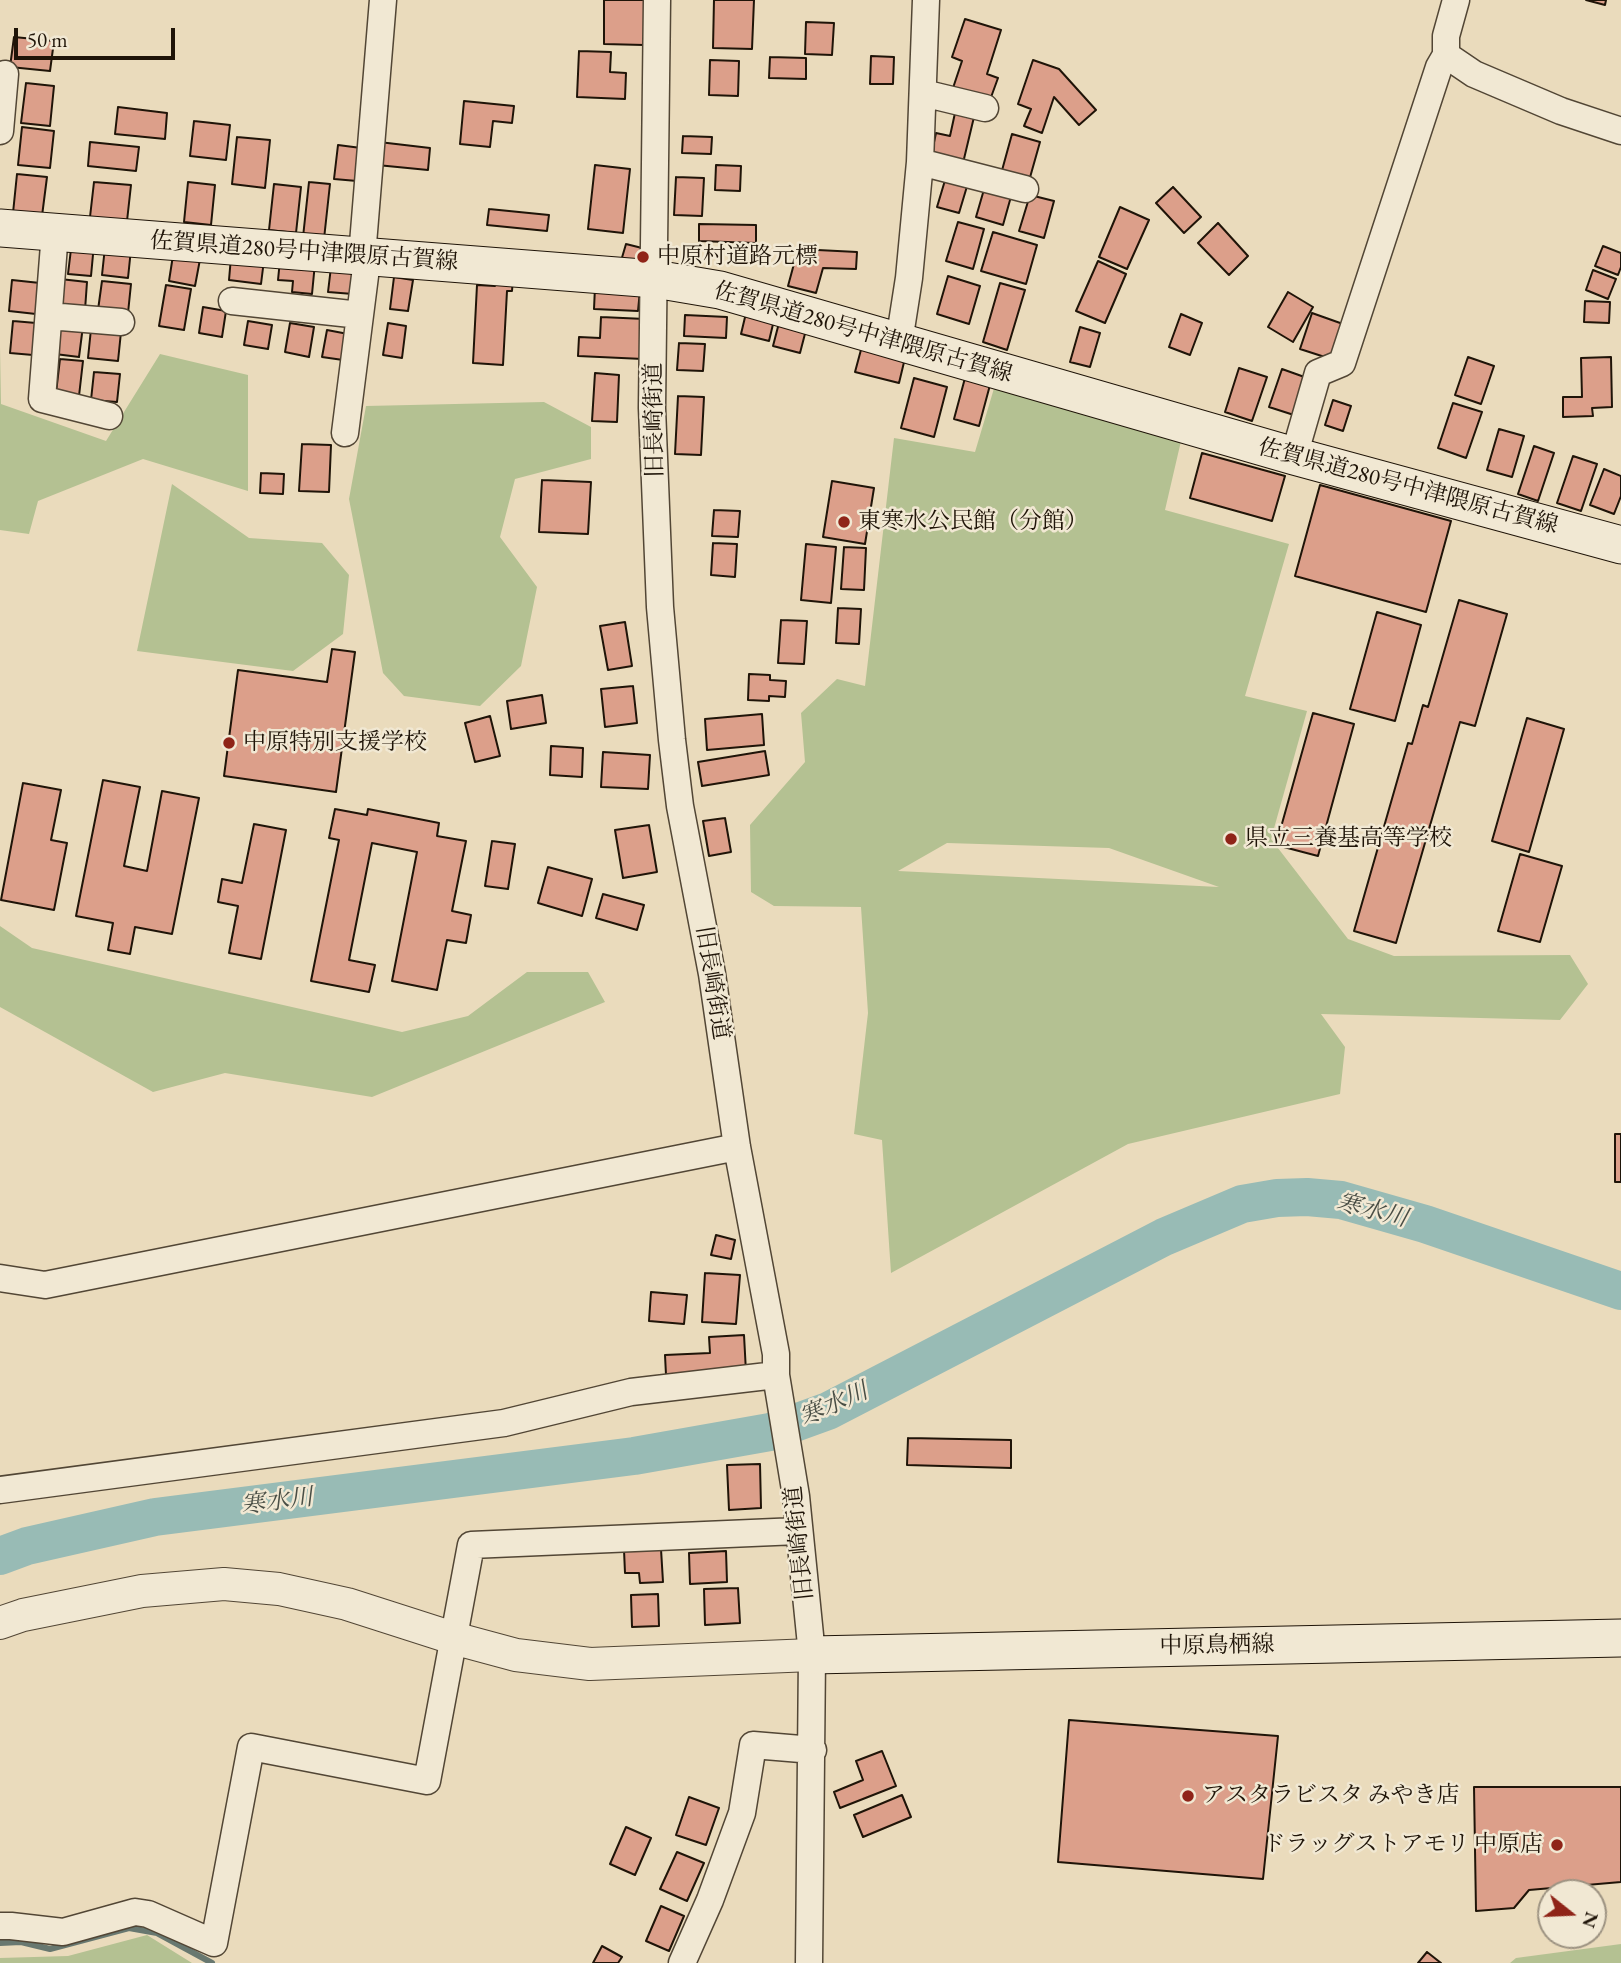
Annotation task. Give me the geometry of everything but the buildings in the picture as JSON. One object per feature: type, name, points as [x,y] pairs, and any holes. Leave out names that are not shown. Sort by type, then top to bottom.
[{"type":"main road","name":"佐賀県道280号中津隈原古賀線","points":[[0,228],[655,279],[720,290],[1294,456],[1621,545]]},
{"type":"main road","name":"中原鳥栖線","points":[[812,1655],[1621,1638]]},
{"type":"street","points":[[345,433],[366,268],[362,256],[383,0]]},
{"type":"street","name":"旧長崎街道","points":[[657,0],[652,408],[660,607],[680,806],[712,974],[737,1147],[776,1354],[776,1375],[791,1457],[812,1655],[809,1963]]},
{"type":"street","points":[[898,342],[909,278],[920,162],[926,0]]},
{"type":"street","points":[[1294,456],[1318,373],[1342,363],[1439,67],[1446,55],[1446,36],[1456,0]]},
{"type":"street","points":[[1446,55],[1474,74],[1562,111],[1621,131]]},
{"type":"street","points":[[0,131],[5,74]]},
{"type":"street","points":[[923,93],[985,108]]},
{"type":"street","points":[[920,162],[1025,188]]},
{"type":"street","points":[[55,232],[42,399],[109,416]]},
{"type":"street","points":[[232,301],[360,315]]},
{"type":"street","points":[[49,316],[121,322]]},
{"type":"street","points":[[0,1278],[45,1285],[737,1147]]},
{"type":"street","points":[[0,1490],[504,1423],[631,1392],[776,1375]]},
{"type":"street","points":[[0,1927],[63,1932],[135,1912],[148,1914],[214,1943],[251,1747],[427,1781],[471,1545],[798,1531]]},
{"type":"street","points":[[0,1623],[23,1615],[142,1591],[224,1584],[279,1589],[347,1604],[516,1655],[590,1664],[812,1655]]},
{"type":"street","points":[[682,1963],[710,1900],[742,1813],[753,1745],[813,1750]]},
{"type":"green space","points":[[0,347],[1,404],[106,441],[160,354],[248,375],[248,491],[143,459],[38,501],[29,534],[0,530]]},
{"type":"green space","name":"県立三養基高等学校","points":[[995,385],[1181,441],[1165,510],[1289,544],[1245,696],[1307,711],[1271,839],[1348,939],[1394,956],[1570,955],[1588,984],[1560,1020],[1321,1014],[1345,1047],[1340,1094],[1128,1144],[891,1273],[882,1140],[854,1134],[868,1013],[861,907],[774,906],[751,892],[750,825],[805,762],[801,713],[837,679],[865,686],[894,438],[975,452]],"holes":[[[947,843],[1109,848],[1219,887],[898,871]]]},
{"type":"green space","points":[[544,402],[591,427],[591,459],[515,479],[500,537],[537,587],[521,666],[480,706],[404,696],[383,673],[349,499],[366,406]]},
{"type":"green space","points":[[172,484],[249,538],[322,543],[349,575],[343,634],[293,671],[137,651]]},
{"type":"green space","points":[[0,926],[32,948],[402,1032],[468,1016],[527,972],[588,972],[605,1002],[372,1097],[225,1073],[153,1092],[0,1007]]},
{"type":"green space","points":[[147,1935],[192,1963],[0,1963],[0,1958],[68,1956]]},
{"type":"green space","points":[[1621,1944],[1621,1963],[1510,1963],[1516,1958],[1584,1949],[1607,1949],[1607,1946]]},
{"type":"waterway","name":"寒水川","points":[[0,1556],[27,1546],[155,1517],[634,1456],[770,1432],[828,1411],[1164,1237],[1242,1204],[1277,1198],[1341,1200],[1425,1224],[1621,1291]]},
{"type":"waterway","points":[[0,1943],[21,1942],[50,1949],[129,1928],[157,1933],[212,1963]]},
{"type":"place","name":"中原村道路元標","points":[[643,257]]},
{"type":"place","name":"東寒水公民館（分館）","points":[[844,522]]},
{"type":"place","name":"中原特別支援学校","points":[[229,743]]},
{"type":"place","name":"県立三養基高等学校","points":[[1231,839]]},
{"type":"place","name":"アスタラビスタ みやき店","points":[[1188,1796]]},
{"type":"place","name":"ドラッグストアモリ 中原店","points":[[1557,1845]]}]
